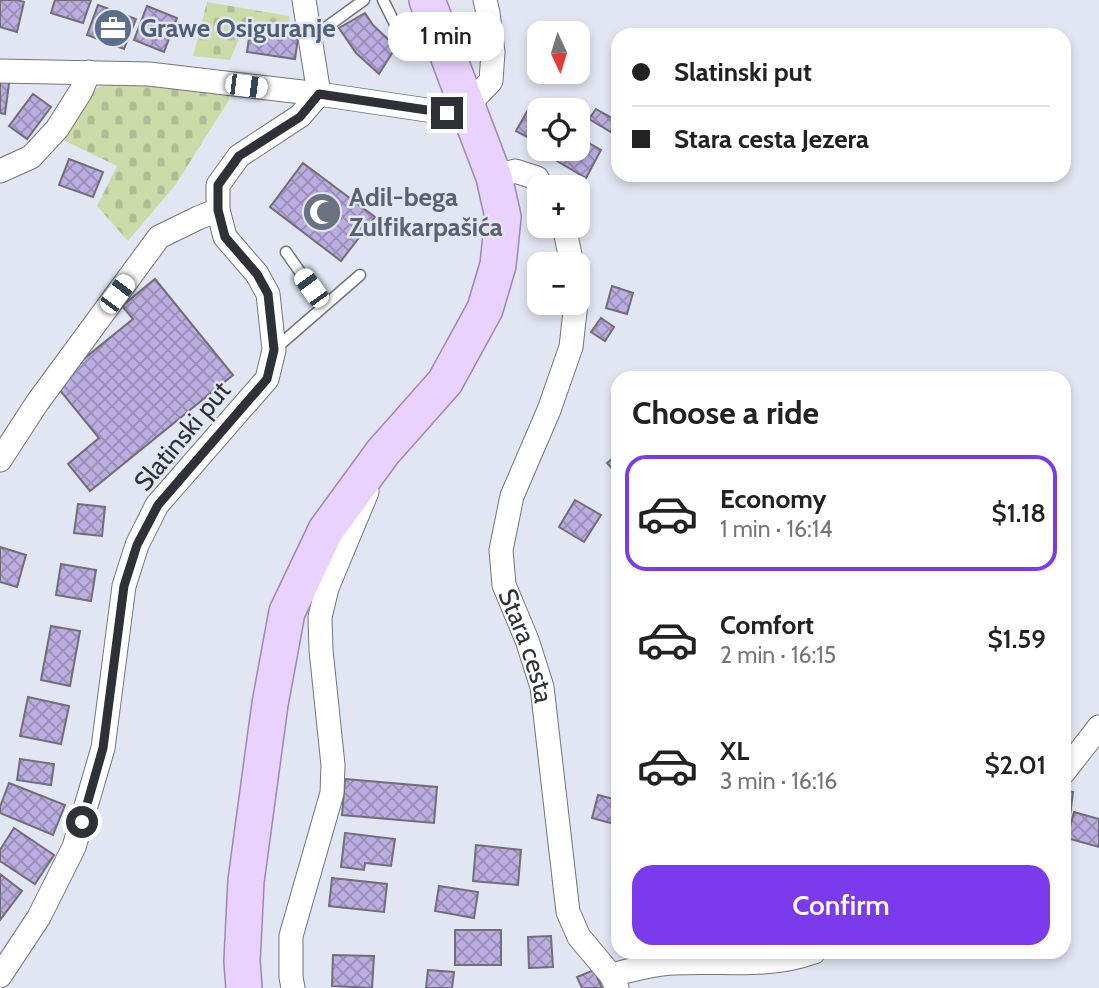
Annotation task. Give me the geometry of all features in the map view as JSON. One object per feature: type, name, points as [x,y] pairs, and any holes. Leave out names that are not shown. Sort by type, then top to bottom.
[{"type":"main road","points":[[244,988],[242,961],[246,881],[270,704],[287,612],[326,530],[383,452],[446,382],[485,309],[498,265],[503,217],[494,177],[427,0]]},
{"type":"street","points":[[304,0],[319,94]]},
{"type":"street","points":[[0,71],[149,74],[319,94],[447,113],[468,106],[491,81],[493,52],[485,0]]},
{"type":"street","points":[[0,171],[31,157],[57,129],[81,91],[89,72]]},
{"type":"street","name":"Slatinski put","points":[[0,976],[39,917],[74,847],[103,748],[124,586],[137,545],[158,505],[267,379],[274,350],[268,294],[257,274],[225,237],[218,210],[218,185],[239,156],[300,117],[319,94]]},
{"type":"street","points":[[494,177],[515,171],[528,175]]},
{"type":"street","points":[[0,460],[37,403],[159,237],[218,210]]},
{"type":"street","name":"Stara cesta","points":[[575,315],[571,347],[549,410],[512,496],[501,550],[504,586],[527,640],[542,687],[568,912],[579,937],[614,982]]},
{"type":"street","points":[[293,988],[291,936],[332,793],[333,765],[320,617],[327,588],[383,452]]},
{"type":"street","points":[[1071,763],[1099,727]]},
{"type":"street","points":[[614,982],[652,965],[677,962],[771,962],[790,959]]},
{"type":"lane","points":[[310,39],[364,0]]},
{"type":"lane","points":[[383,0],[405,44]]},
{"type":"lane","points":[[286,253],[324,306]]},
{"type":"lane","points":[[274,350],[360,275]]},
{"type":"green space","points":[[207,2],[289,16],[290,33],[244,27],[230,60],[193,56]]},
{"type":"green space","points":[[114,85],[229,87],[229,100],[176,184],[128,241],[97,206],[117,166],[63,140],[63,134],[92,90]]},
{"type":"building","points":[[0,0],[24,2],[17,32],[0,27]]},
{"type":"building","points":[[55,0],[91,0],[83,23],[51,13]]},
{"type":"building","points":[[98,5],[136,19],[124,49],[87,35]]},
{"type":"building","points":[[147,6],[177,18],[164,52],[134,40]]},
{"type":"building","points":[[365,13],[373,25],[396,47],[379,74],[356,53],[339,28]]},
{"type":"building","points":[[250,31],[298,38],[295,59],[247,52]]},
{"type":"building","points":[[0,75],[10,76],[5,114],[0,113]]},
{"type":"building","points":[[33,94],[51,107],[27,139],[9,126]]},
{"type":"building","points":[[596,109],[611,118],[611,132],[590,120]]},
{"type":"building","points":[[527,111],[527,137],[516,131]]},
{"type":"building","points":[[590,144],[601,150],[588,175],[581,175],[557,161],[590,161]]},
{"type":"building","points":[[69,159],[103,172],[93,197],[59,185]]},
{"type":"building","name":"Adil-bega Zulfikarpašića","points":[[303,163],[375,217],[341,261],[270,207]]},
{"type":"building","points":[[155,279],[233,375],[90,491],[68,464],[99,438],[54,383],[133,319],[122,306]]},
{"type":"building","points":[[612,286],[633,293],[627,314],[606,308]]},
{"type":"building","points":[[601,318],[614,327],[605,341],[591,332]]},
{"type":"building","points":[[575,500],[601,515],[584,542],[559,527]]},
{"type":"building","points":[[78,504],[105,507],[102,536],[74,533]]},
{"type":"building","points":[[0,547],[26,555],[17,587],[0,582]]},
{"type":"building","points":[[61,564],[96,570],[91,601],[56,595]]},
{"type":"building","points":[[51,626],[80,631],[70,686],[41,680]]},
{"type":"building","points":[[28,697],[69,706],[61,744],[20,736]]},
{"type":"building","points":[[20,759],[54,764],[51,785],[17,780]]},
{"type":"building","points":[[345,779],[437,787],[434,823],[342,815]]},
{"type":"building","points":[[9,783],[65,805],[53,835],[0,813]]},
{"type":"building","points":[[598,795],[611,798],[611,823],[592,818]]},
{"type":"building","points":[[1074,812],[1099,819],[1099,847],[1071,839]]},
{"type":"building","points":[[14,828],[54,855],[35,884],[0,861],[0,850]]},
{"type":"building","points":[[345,833],[395,839],[391,866],[365,863],[364,870],[341,867]]},
{"type":"building","points":[[476,845],[521,850],[518,885],[473,881]]},
{"type":"building","points":[[0,874],[22,891],[0,920]]},
{"type":"building","points":[[332,878],[387,884],[384,912],[329,906]]},
{"type":"building","points":[[439,886],[478,892],[474,918],[435,911]]},
{"type":"building","points":[[455,930],[501,930],[501,965],[455,965]]},
{"type":"building","points":[[551,936],[553,967],[529,968],[528,937]]},
{"type":"building","points":[[333,955],[374,956],[372,988],[332,986]]},
{"type":"building","points":[[428,970],[454,972],[452,988],[426,988]]},
{"type":"building","points":[[594,970],[602,988],[582,988],[577,977]]},
{"type":"place","name":"Grawe Osiguranje","points":[[113,28]]},
{"type":"place","name":"Adil-bega Zulfikarpašića","points":[[322,212]]},
{"type":"route","points":[[82,822],[103,748],[124,586],[137,545],[158,505],[267,379],[274,350],[268,294],[257,274],[225,237],[218,210],[218,185],[239,156],[300,117],[319,94],[447,113]]}]
